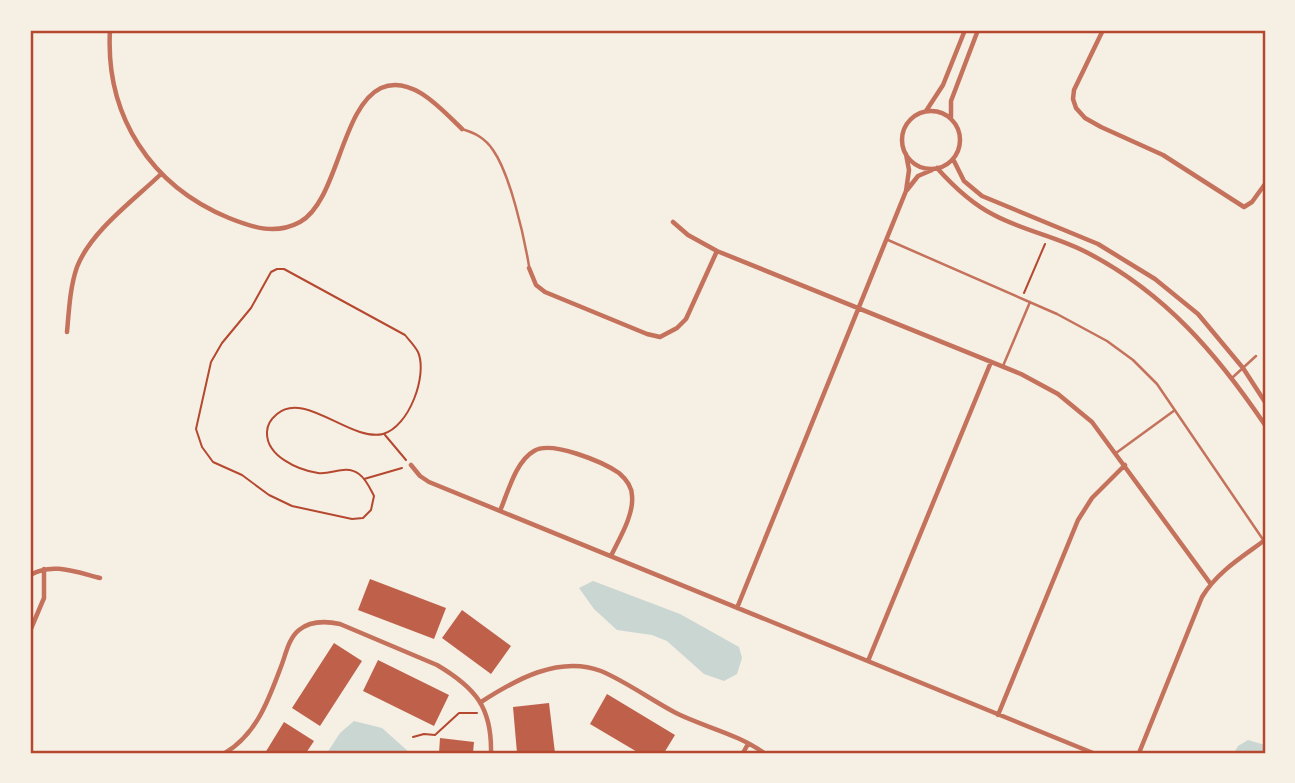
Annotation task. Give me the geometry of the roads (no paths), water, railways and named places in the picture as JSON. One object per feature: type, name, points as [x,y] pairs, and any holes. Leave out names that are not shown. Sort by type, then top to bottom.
[{"type":"street","points":[[110,30],[111,67],[122,112],[143,153],[186,196],[206,208],[258,228],[282,230],[311,215],[319,204],[344,142],[361,109],[372,94],[383,87],[395,85],[428,97],[462,129]]},
{"type":"street","points":[[925,112],[943,85],[965,30]]},
{"type":"street","points":[[906,191],[918,176],[953,159],[958,151],[960,134],[951,118],[951,101],[978,30]]},
{"type":"street","points":[[1103,30],[1074,90],[1076,108],[1085,118],[1163,155],[1244,207],[1248,207],[1265,184]]},
{"type":"street","points":[[737,608],[906,191],[909,170],[903,146],[905,128],[917,115],[925,112],[934,111],[951,118]]},
{"type":"street","points":[[906,154],[918,166],[936,169],[973,203],[996,216],[1085,251],[1146,289],[1205,344],[1233,377],[1265,425]]},
{"type":"street","points":[[953,159],[964,181],[982,196],[1098,244],[1154,279],[1198,314],[1243,368],[1265,402]]},
{"type":"street","points":[[67,332],[71,292],[82,255],[101,231],[162,174]]},
{"type":"street","points":[[673,222],[688,236],[717,250],[1041,383],[1092,422],[1210,583]]},
{"type":"street","points":[[529,268],[536,285],[545,292],[660,337],[677,328],[686,318],[717,250]]},
{"type":"street","points":[[1146,289],[1154,279]]},
{"type":"street","points":[[868,661],[991,362]]},
{"type":"street","points":[[500,511],[518,470],[534,450],[545,446],[558,447],[608,467],[628,482],[632,496],[630,511],[611,556]]},
{"type":"street","points":[[411,465],[419,477],[429,482],[1093,753]]},
{"type":"street","points":[[998,715],[1078,520],[1092,498],[1125,465]]},
{"type":"street","points":[[1139,753],[1210,583],[1265,540]]},
{"type":"street","points":[[30,631],[44,598],[44,569]]},
{"type":"street","points":[[30,575],[44,569],[62,569],[100,578]]},
{"type":"street","points":[[225,753],[259,721],[289,644],[299,631],[311,624],[325,621],[340,624],[437,665],[452,674],[481,702],[491,728],[491,753]]},
{"type":"street","points":[[481,702],[527,676],[549,669],[575,666],[600,670],[677,714],[764,753]]},
{"type":"street","points":[[743,753],[748,744]]},
{"type":"lane","points":[[462,129],[476,134],[494,151],[505,176],[524,239],[529,268]]},
{"type":"lane","points":[[1048,236],[1051,226]]},
{"type":"lane","points":[[887,240],[1022,298],[1107,341],[1133,360],[1157,384],[1265,540]]},
{"type":"lane","points":[[1003,366],[1030,302]]},
{"type":"lane","points":[[1233,377],[1256,356]]},
{"type":"lane","points":[[1116,453],[1175,410]]}]
